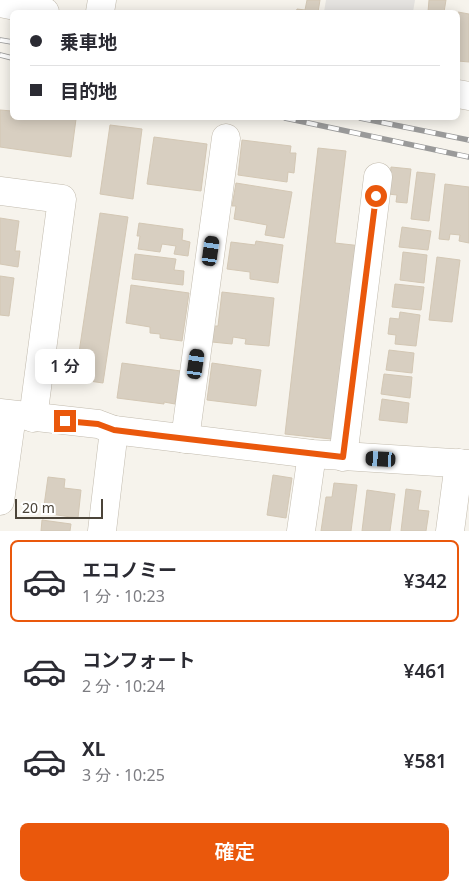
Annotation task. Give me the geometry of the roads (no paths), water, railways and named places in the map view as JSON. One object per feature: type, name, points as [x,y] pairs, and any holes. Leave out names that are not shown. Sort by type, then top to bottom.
[{"type":"street","points":[[0,3],[35,10]]},
{"type":"street","points":[[186,439],[226,138]]},
{"type":"street","points":[[352,458],[378,177]]},
{"type":"street","points":[[0,191],[62,198],[15,415],[0,502]]},
{"type":"street","points":[[352,458],[390,224]]},
{"type":"street","points":[[15,415],[98,424],[114,430],[312,454],[464,464],[450,531]]},
{"type":"street","points":[[102,531],[114,430]]},
{"type":"street","points":[[301,531],[312,454]]},
{"type":"railway","points":[[0,40],[10,42]]},
{"type":"railway","points":[[0,55],[10,58]]},
{"type":"railway","points":[[294,120],[469,157]]},
{"type":"railway","points":[[370,120],[469,140]]}]
